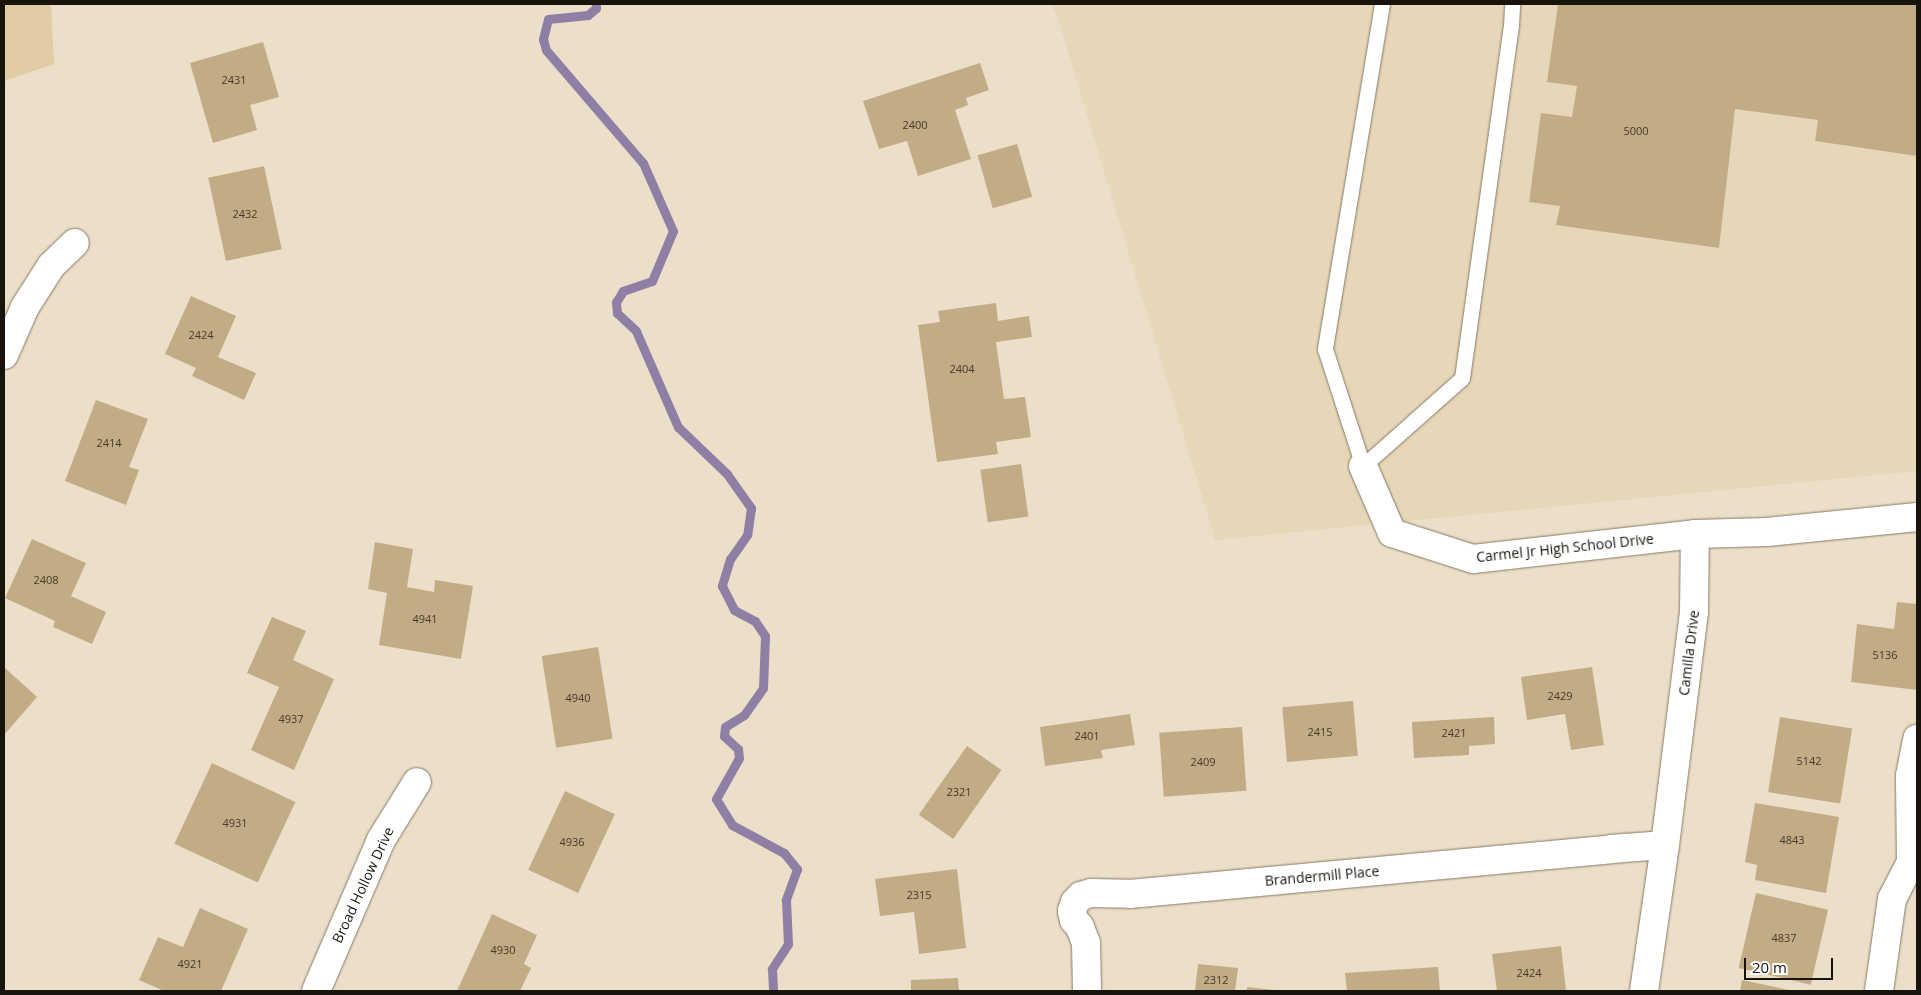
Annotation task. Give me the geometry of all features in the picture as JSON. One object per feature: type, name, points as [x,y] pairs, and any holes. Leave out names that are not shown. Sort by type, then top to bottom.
[{"type":"street","points":[[4,355],[25,307],[51,266],[75,243]]},
{"type":"street","name":"Carmel Jr High School Drive","points":[[1363,466],[1392,533],[1473,559],[1695,534]]},
{"type":"street","points":[[1695,534],[1767,532],[1917,516]]},
{"type":"street","name":"Camilla Drive","points":[[1644,991],[1665,846],[1694,612],[1695,534]]},
{"type":"street","points":[[1879,991],[1892,900],[1914,862],[1910,776],[1917,739]]},
{"type":"street","name":"Broad Hollow Drive","points":[[316,991],[381,840],[417,782]]},
{"type":"street","name":"Brandermill Place","points":[[1087,991],[1086,943],[1080,927],[1074,920],[1072,910],[1075,902],[1081,896],[1091,893],[1130,894],[1611,849],[1665,846]]},
{"type":"lane","points":[[1382,4],[1325,349],[1363,466],[1462,378],[1512,4]]},
{"type":"shaded area","points":[[4,4],[51,4],[54,64],[4,81]]},
{"type":"shaded area","points":[[1051,4],[1917,4],[1917,471],[1215,540],[1057,15]]},
{"type":"building","points":[[1558,4],[1917,4],[1917,156],[1815,141],[1818,120],[1735,109],[1719,248],[1556,225],[1560,206],[1529,202],[1541,113],[1572,117],[1577,86],[1547,82]]},
{"type":"building","points":[[263,42],[279,97],[250,105],[257,130],[213,143],[190,63]]},
{"type":"building","points":[[980,63],[989,90],[966,98],[968,105],[955,110],[971,159],[918,176],[907,141],[879,149],[863,101]]},
{"type":"building","points":[[1017,144],[1032,197],[993,208],[978,155]]},
{"type":"building","points":[[264,166],[282,249],[226,261],[208,178]]},
{"type":"building","points":[[191,296],[236,316],[218,357],[256,373],[244,400],[192,376],[196,368],[165,354]]},
{"type":"building","points":[[996,303],[998,321],[1029,316],[1032,337],[996,342],[1004,399],[1025,397],[1031,437],[996,442],[998,454],[937,462],[918,325],[940,322],[938,311]]},
{"type":"building","points":[[96,400],[148,419],[129,467],[139,470],[126,505],[65,481]]},
{"type":"building","points":[[1021,464],[1028,516],[988,522],[980,470]]},
{"type":"building","points":[[32,539],[86,563],[71,596],[106,612],[92,644],[53,627],[55,621],[5,598]]},
{"type":"building","points":[[375,542],[413,549],[407,587],[434,592],[435,580],[473,586],[461,659],[379,645],[387,593],[368,589]]},
{"type":"building","points":[[1897,602],[1917,604],[1917,690],[1851,682],[1857,624],[1894,629]]},
{"type":"building","points":[[272,617],[306,631],[293,660],[334,679],[294,770],[251,750],[279,687],[247,673]]},
{"type":"building","points":[[598,647],[613,739],[556,748],[542,656]]},
{"type":"building","points":[[4,667],[37,697],[4,735]]},
{"type":"building","points":[[1592,667],[1604,745],[1571,750],[1565,714],[1527,720],[1521,677]]},
{"type":"building","points":[[1353,701],[1358,756],[1287,762],[1282,707]]},
{"type":"building","points":[[1130,714],[1135,745],[1101,750],[1103,758],[1045,766],[1040,727]]},
{"type":"building","points":[[1494,717],[1495,744],[1469,746],[1469,755],[1414,758],[1412,722]]},
{"type":"building","points":[[1780,717],[1852,728],[1840,803],[1768,792]]},
{"type":"building","points":[[1242,727],[1246,791],[1164,797],[1159,733]]},
{"type":"building","points":[[967,746],[1001,770],[953,839],[919,815]]},
{"type":"building","points":[[212,763],[295,802],[258,883],[174,844]]},
{"type":"building","points":[[565,791],[615,814],[578,893],[528,870]]},
{"type":"building","points":[[1755,803],[1839,817],[1826,893],[1755,880],[1757,865],[1745,862]]},
{"type":"building","points":[[957,869],[966,948],[919,954],[914,912],[880,916],[875,879]]},
{"type":"building","points":[[1756,893],[1828,910],[1811,985],[1739,968]]},
{"type":"building","points":[[200,908],[248,929],[221,991],[164,991],[139,980],[158,937],[183,947]]},
{"type":"building","points":[[492,914],[537,935],[524,964],[531,968],[520,991],[457,991]]},
{"type":"building","points":[[1561,946],[1566,991],[1497,991],[1492,954]]},
{"type":"building","points":[[1198,964],[1238,968],[1235,991],[1195,991]]},
{"type":"building","points":[[1438,967],[1440,991],[1347,991],[1345,973]]},
{"type":"building","points":[[958,978],[959,991],[911,991],[911,980]]},
{"type":"building","points":[[1742,980],[1789,990],[1789,991],[1740,991]]},
{"type":"building","points":[[1247,987],[1274,990],[1274,991],[1247,991]]},
{"type":"waterway","points":[[596,4],[596,8],[588,15],[548,19],[543,39],[546,50],[643,163],[673,231],[652,281],[623,291],[616,302],[617,313],[636,331],[678,427],[727,474],[751,508],[747,535],[730,559],[722,586],[734,610],[755,621],[765,636],[763,688],[744,715],[725,727],[724,736],[738,749],[739,758],[716,799],[732,825],[784,853],[797,869],[786,900],[788,944],[772,969],[773,991]]}]
